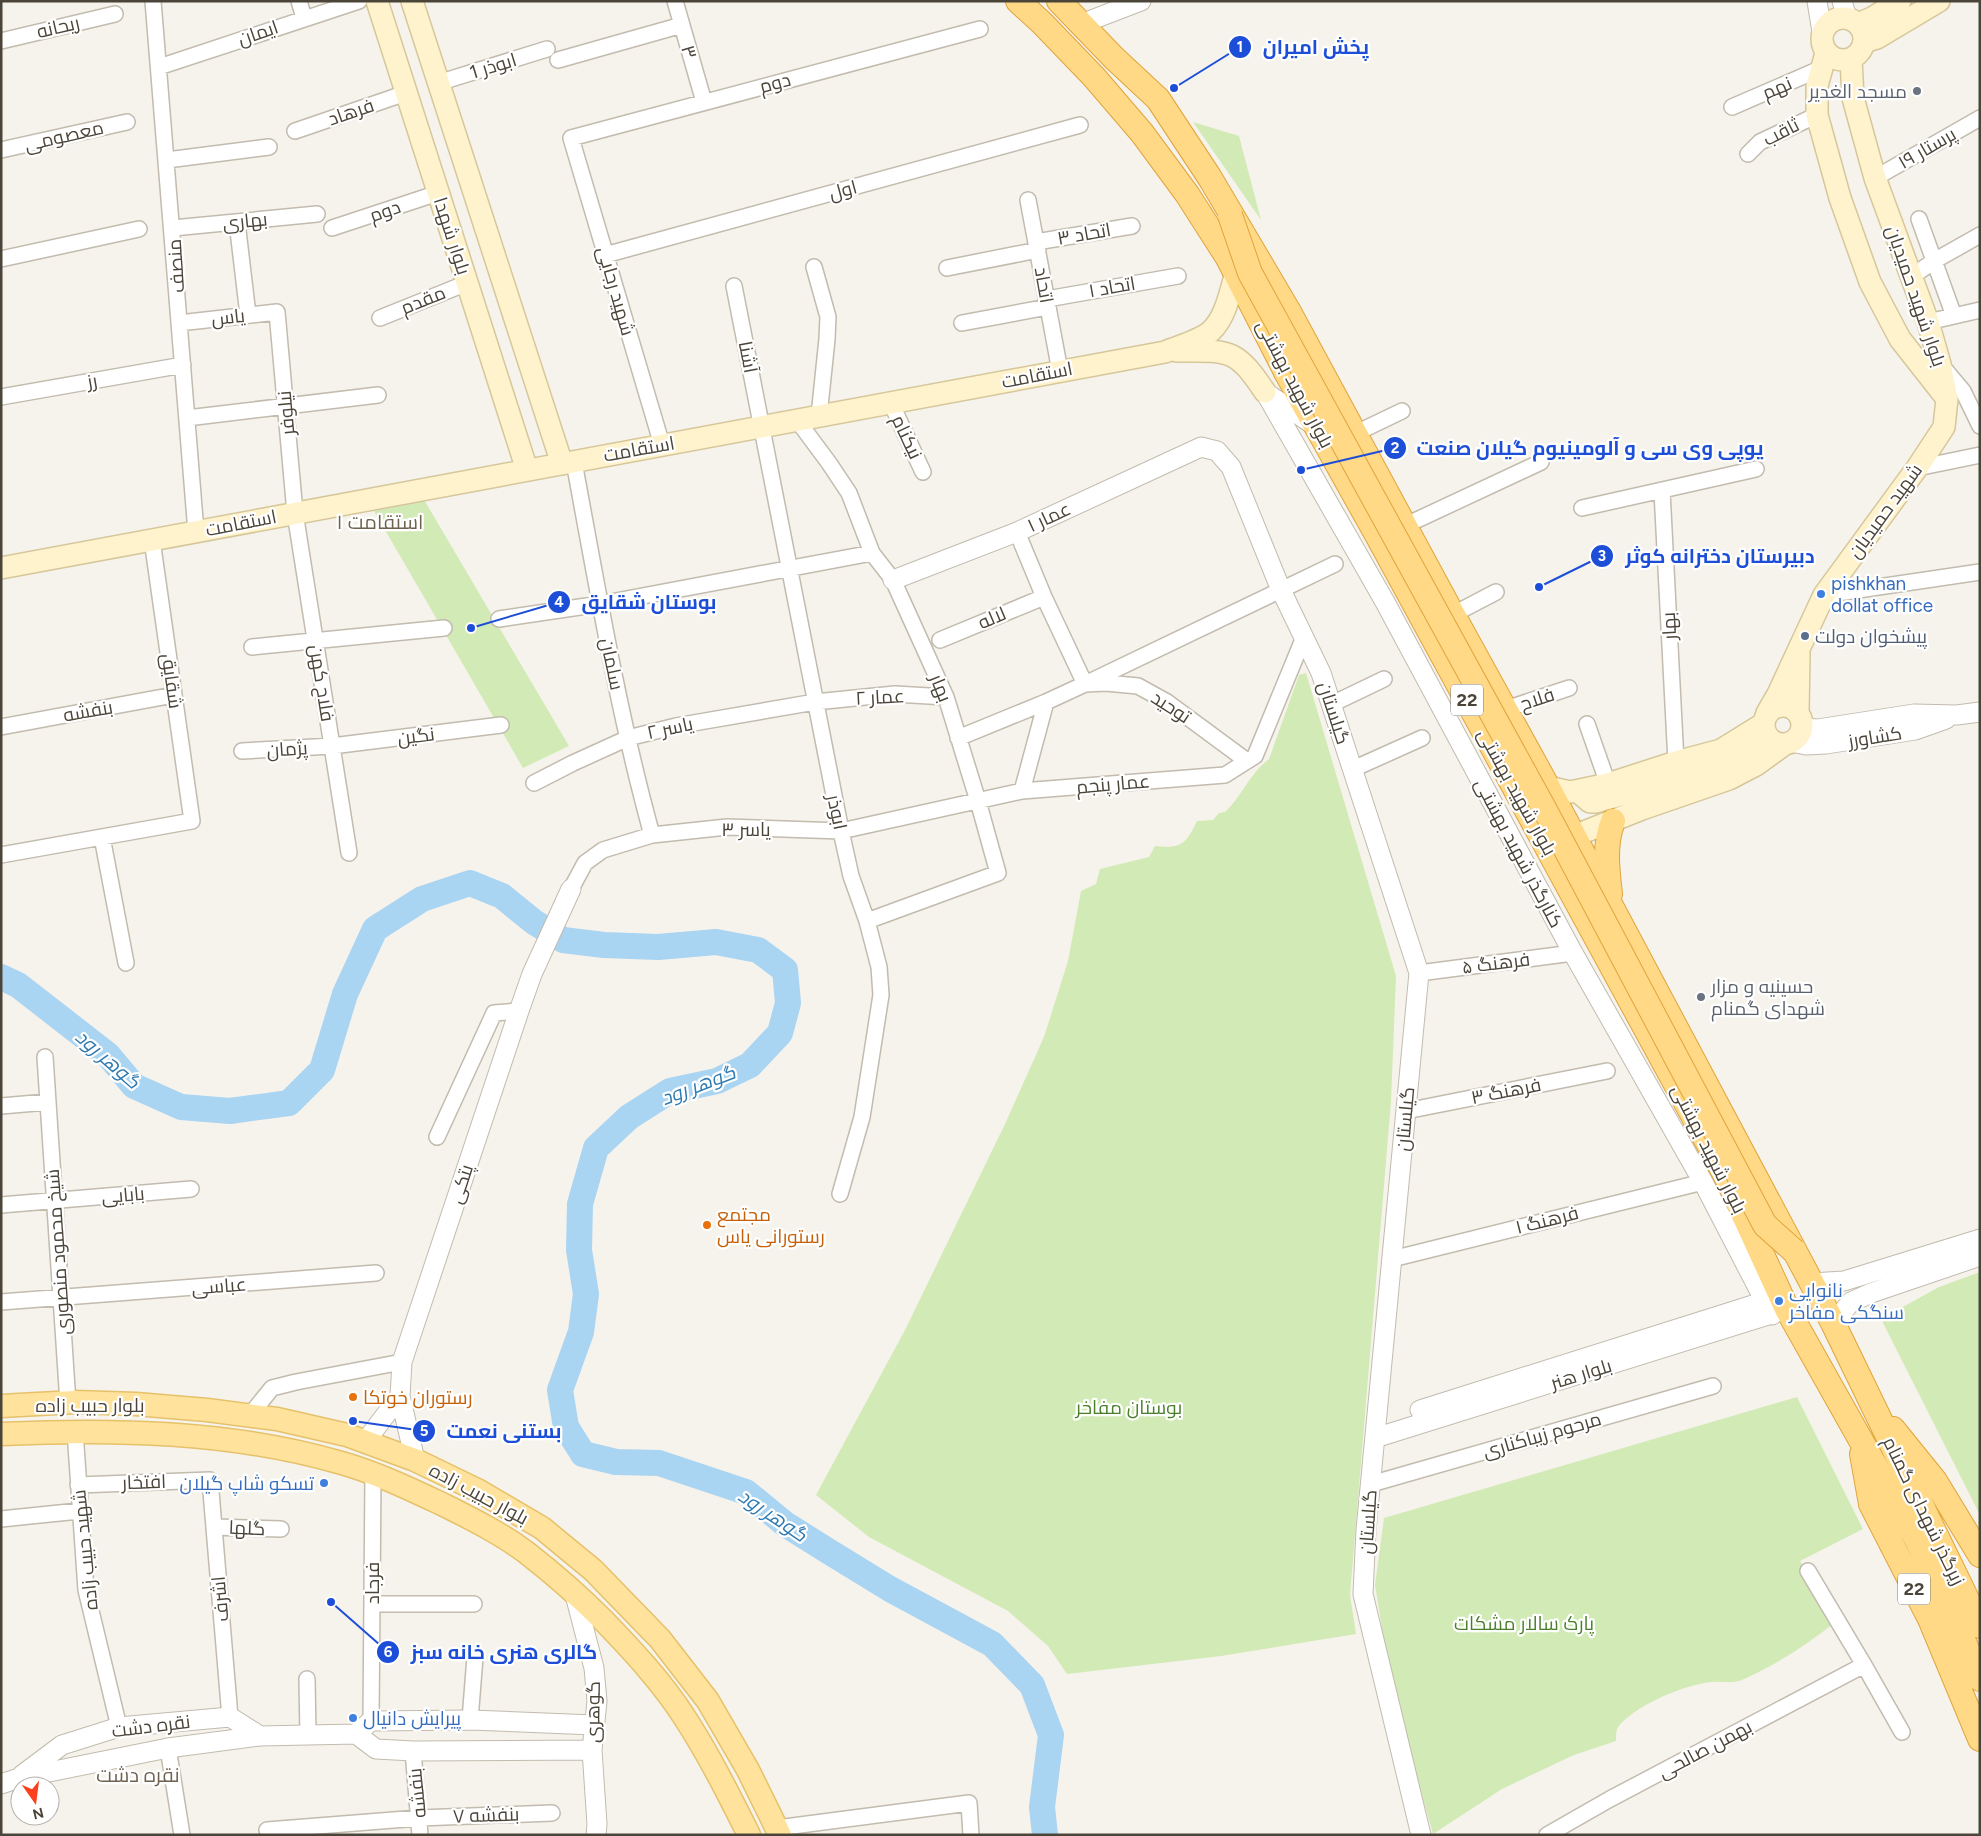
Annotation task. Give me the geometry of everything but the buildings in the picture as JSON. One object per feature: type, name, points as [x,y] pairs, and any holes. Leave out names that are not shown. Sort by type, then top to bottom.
[{"type":"highway","name":"بلوار شهید بهشتی","points":[[1018,1],[1094,77],[1142,133],[1187,194],[1236,273],[1287,374],[1377,535],[1727,1178],[1776,1305],[1860,1438]]},
{"type":"highway","name":"بلوار شهید بهشتی","points":[[1059,1],[1158,99],[1210,178],[1230,215],[1288,310],[1452,615],[1506,709],[1574,836],[1833,1323],[1867,1396]]},
{"type":"highway","points":[[1230,215],[1250,273],[1546,812],[1765,1225],[1794,1251]]},
{"type":"highway","points":[[1390,559],[1400,568],[1406,570],[1412,569],[1417,565],[1418,557],[1409,535]]},
{"type":"highway","points":[[1412,599],[1412,582],[1416,579],[1425,578],[1437,586]]},
{"type":"highway","points":[[1611,906],[1607,865],[1608,839],[1613,821]]},
{"type":"highway","points":[[1548,848],[1574,836]]},
{"type":"highway","name":"زیرگذر شهدای گمنام","points":[[1867,1396],[1980,1626]]},
{"type":"highway","name":"22","points":[[1867,1396],[1935,1481],[1978,1547]]},
{"type":"highway","name":"زیرگذر شهدای گمنام","points":[[1860,1438],[1917,1540],[1980,1679]]},
{"type":"highway","name":"22","points":[[1860,1438],[1871,1504],[1930,1619],[1980,1739]]},
{"type":"main road","name":"بلوار شهدا","points":[[377,1],[526,470]]},
{"type":"main road","name":"بلوار شهدا","points":[[412,1],[438,83],[568,463]]},
{"type":"main road","points":[[1853,21],[1857,55],[1851,59],[1838,60],[1823,51],[1828,23],[1834,20],[1853,21],[1872,18],[1900,1]]},
{"type":"main road","points":[[1853,21],[1877,38],[1939,1]]},
{"type":"main road","name":"بلوار شهید حمیدیان","points":[[1823,51],[1817,86],[1817,114],[1840,198],[1870,282],[1900,339],[1947,399]]},
{"type":"main road","name":"بلوار شهید حمیدیان","points":[[1851,59],[1853,98],[1875,178],[1928,322],[1940,364],[1947,399]]},
{"type":"main road","name":"استقامت","points":[[1,568],[1165,352],[1211,332],[1224,310],[1236,273]]},
{"type":"main road","points":[[1165,352],[1219,351],[1237,358],[1248,368],[1265,392]]},
{"type":"main road","name":"شهید حمیدیان","points":[[1782,729],[1778,694],[1799,645],[1824,595],[1917,468],[1944,427],[1947,399]]},
{"type":"main road","name":"شهید حمیدیان","points":[[1574,836],[1729,779],[1756,765],[1782,729],[1799,645]]},
{"type":"main road","points":[[1577,791],[1590,802],[1596,802],[1728,764],[1782,729]]},
{"type":"main road","name":"شهید حمیدیان","points":[[1548,788],[1577,791],[1608,784],[1721,750],[1782,729]]},
{"type":"main road","name":"بلوار حبیب زاده","points":[[1,1406],[68,1403],[136,1404],[250,1415],[295,1423],[347,1435],[415,1460],[479,1491],[542,1528],[593,1570],[660,1638],[708,1701],[748,1770],[778,1831]]},
{"type":"main road","name":"بلوار حبیب زاده","points":[[1,1434],[75,1430],[135,1432],[204,1437],[272,1446],[339,1462],[373,1474],[466,1516],[525,1552],[574,1591],[639,1657],[685,1717],[723,1783],[749,1835]]},
{"type":"street","points":[[299,1],[304,18]]},
{"type":"street","name":"ایمان","points":[[158,67],[359,1]]},
{"type":"street","name":"۳","points":[[676,1],[704,102]]},
{"type":"street","points":[[1081,24],[1141,1]]},
{"type":"street","points":[[1817,1],[1823,51]]},
{"type":"street","name":"منصف","points":[[157,4],[158,67],[173,228],[196,532]]},
{"type":"street","name":"ریحانه","points":[[1,41],[115,14]]},
{"type":"street","points":[[558,60],[682,25]]},
{"type":"street","name":"دوم","points":[[571,138],[980,29]]},
{"type":"street","name":"ابوذر 1","points":[[438,83],[547,49]]},
{"type":"street","name":"نهم","points":[[1732,107],[1823,51]]},
{"type":"street","name":"فرهاد","points":[[295,131],[406,93]]},
{"type":"street","name":"ثاقب","points":[[1748,154],[1760,142],[1817,114]]},
{"type":"street","name":"پرستار ۱۹","points":[[1875,178],[1980,118]]},
{"type":"street","name":"معصومی","points":[[1,150],[127,122]]},
{"type":"street","name":"اول","points":[[605,255],[1080,125]]},
{"type":"street","name":"شهید رجایی","points":[[571,138],[662,445]]},
{"type":"street","points":[[167,160],[269,147]]},
{"type":"street","name":"دوم","points":[[332,228],[438,193]]},
{"type":"street","name":"اتحاد","points":[[1028,200],[1060,371]]},
{"type":"street","name":"بهاری","points":[[173,228],[317,214]]},
{"type":"street","points":[[1918,219],[1954,316]]},
{"type":"street","points":[[237,222],[248,315]]},
{"type":"street","name":"اتحاد ۳","points":[[947,268],[1037,246],[1132,226]]},
{"type":"street","points":[[1,259],[139,229]]},
{"type":"street","points":[[1911,277],[1934,261],[1980,235]]},
{"type":"street","points":[[814,267],[828,317],[819,416]]},
{"type":"street","name":"اتحاد ۱","points":[[962,323],[1178,276]]},
{"type":"street","name":"مقدم","points":[[380,318],[466,283]]},
{"type":"street","name":"آشنا","points":[[734,286],[762,427]]},
{"type":"street","points":[[1928,322],[1980,310]]},
{"type":"street","name":"یاس","points":[[179,323],[277,312]]},
{"type":"street","name":"نیلوفر","points":[[277,312],[295,513]]},
{"type":"street","points":[[1940,364],[1963,391],[1980,426]]},
{"type":"street","name":"رز","points":[[1,397],[183,365]]},
{"type":"street","points":[[1265,392],[1318,428]]},
{"type":"street","name":"کنارگذر شهید بهشتی","points":[[1265,392],[1354,548],[1573,953],[1703,1182],[1776,1305]]},
{"type":"street","points":[[187,418],[378,396]]},
{"type":"street","name":"نیکنام","points":[[891,402],[923,472]]},
{"type":"street","points":[[1354,434],[1402,411]]},
{"type":"street","name":"بهار","points":[[797,420],[829,463],[848,493],[872,553],[893,580],[946,697],[998,872],[867,921]]},
{"type":"street","name":"ابوذر","points":[[762,427],[788,569],[841,831],[851,876],[867,921],[879,967],[881,995],[862,1117],[840,1194]]},
{"type":"street","name":"عمار ۱","points":[[893,580],[1017,532],[1201,447]]},
{"type":"street","name":"گیلستان","points":[[1201,447],[1218,451],[1231,468],[1282,590],[1321,673],[1419,973],[1370,1484],[1363,1594],[1420,1835]]},
{"type":"street","points":[[1917,468],[1980,455]]},
{"type":"street","points":[[1409,535],[1541,462]]},
{"type":"street","name":"سلمان","points":[[568,463],[600,604],[635,776],[652,835]]},
{"type":"street","points":[[1582,508],[1756,469]]},
{"type":"street","name":"بهار","points":[[1662,491],[1676,762]]},
{"type":"street","name":"فلاح کهن","points":[[295,513],[349,853]]},
{"type":"street","points":[[1017,532],[1044,597],[1085,684],[1334,564]]},
{"type":"street","points":[[1354,548],[1377,535]]},
{"type":"street","name":"شقایق","points":[[102,837],[192,821],[152,540]]},
{"type":"street","points":[[498,619],[600,604],[872,553]]},
{"type":"street","points":[[1824,595],[1980,572]]},
{"type":"street","points":[[1452,615],[1496,592]]},
{"type":"street","name":"لاله","points":[[940,640],[1044,597]]},
{"type":"street","points":[[252,647],[315,639],[444,628]]},
{"type":"street","name":"عمار پنجم","points":[[841,831],[1022,791],[1225,775],[1255,756],[1304,637]]},
{"type":"street","points":[[1332,704],[1384,679]]},
{"type":"street","name":"توحید","points":[[958,738],[1085,684],[1106,683],[1138,686],[1167,702],[1247,761]]},
{"type":"street","name":"فلاح","points":[[1506,709],[1569,688]]},
{"type":"street","name":"عمار ۲","points":[[815,702],[895,694],[946,697]]},
{"type":"street","name":"بنفشه","points":[[1,727],[174,695]]},
{"type":"street","name":"یاسر ۲","points":[[534,783],[628,738],[676,726],[815,702]]},
{"type":"street","points":[[1022,791],[1046,702]]},
{"type":"street","name":"کشاورز","points":[[1782,729],[1806,745],[1826,744],[1915,730],[1957,715],[1980,712]]},
{"type":"street","points":[[1587,724],[1608,784]]},
{"type":"street","name":"نگین","points":[[332,746],[501,725]]},
{"type":"street","points":[[1353,769],[1422,738]]},
{"type":"street","name":"پژمان","points":[[242,752],[332,746]]},
{"type":"street","name":"یاسر ۳","points":[[652,835],[727,827],[841,831]]},
{"type":"street","points":[[571,890],[585,863],[603,850],[652,835]]},
{"type":"street","points":[[1,855],[102,837],[126,963]]},
{"type":"street","name":"پتکی","points":[[415,1460],[400,1396],[402,1362],[532,974],[571,890]]},
{"type":"street","name":"فرهنگ ۵","points":[[1419,973],[1573,953]]},
{"type":"street","points":[[437,1137],[494,1013],[519,1011]]},
{"type":"street","name":"شیخ محمود منصوری","points":[[45,1057],[68,1403]]},
{"type":"street","name":"فرهنگ ۳","points":[[1406,1111],[1607,1071]]},
{"type":"street","points":[[1,1106],[48,1102]]},
{"type":"street","name":"فرهنگ ۱","points":[[1392,1258],[1703,1182]]},
{"type":"street","name":"بابایی","points":[[1,1205],[191,1189]]},
{"type":"street","points":[[1811,1282],[1844,1281],[1980,1238]]},
{"type":"street","points":[[1833,1323],[1851,1302],[1871,1293],[1980,1256]]},
{"type":"street","name":"عباسی","points":[[1,1302],[376,1274]]},
{"type":"street","points":[[1863,1276],[1859,1285],[1862,1290],[1871,1293]]},
{"type":"street","name":"بلوار هنر","points":[[1376,1431],[1776,1305]]},
{"type":"street","points":[[250,1415],[272,1388],[402,1362]]},
{"type":"street","name":"مرحوم زیباکناری","points":[[1370,1484],[1713,1386]]},
{"type":"street","points":[[365,1442],[400,1396]]},
{"type":"street","name":"شهید حبیب زاده","points":[[75,1430],[79,1511],[86,1590],[119,1727]]},
{"type":"street","name":"فرجاد","points":[[371,1722],[373,1474]]},
{"type":"street","name":"افتخار","points":[[78,1485],[210,1480]]},
{"type":"street","name":"اشرف","points":[[210,1480],[230,1717]]},
{"type":"street","points":[[1,1519],[79,1511]]},
{"type":"street","name":"گلها","points":[[214,1527],[281,1529]]},
{"type":"street","points":[[1808,1571],[1902,1732]]},
{"type":"street","name":"گوهری","points":[[574,1591],[594,1668],[597,1701],[592,1750],[597,1824],[596,1835]]},
{"type":"street","points":[[372,1604],[474,1604]]},
{"type":"street","points":[[470,1720],[475,1657]]},
{"type":"street","name":"بهمن صالحی","points":[[1547,1835],[1610,1798],[1864,1665]]},
{"type":"street","points":[[307,1679],[308,1736]]},
{"type":"street","points":[[230,1717],[260,1736]]},
{"type":"street","name":"نقره دشت","points":[[22,1776],[62,1744],[119,1727],[230,1717]]},
{"type":"street","points":[[592,1750],[412,1751],[376,1749],[356,1734],[371,1722],[470,1720],[594,1725]]},
{"type":"street","points":[[566,1750],[572,1744],[573,1735],[567,1724]]},
{"type":"street","name":"نقره دشت","points":[[29,1776],[168,1748],[260,1736],[356,1734]]},
{"type":"street","points":[[168,1748],[182,1835]]},
{"type":"street","name":"بنفشه","points":[[412,1751],[420,1835]]},
{"type":"street","points":[[778,1831],[970,1803],[971,1835]]},
{"type":"street","name":"بنفشه ۷","points":[[267,1830],[419,1818],[552,1813]]},
{"type":"green space","points":[[1193,122],[1239,136],[1261,220]]},
{"type":"green space","points":[[423,498],[569,746],[523,768],[374,511]]},
{"type":"green space","name":"بوستان مفاخر","points":[[1306,673],[1396,976],[1391,1101],[1350,1595],[1356,1634],[1221,1656],[1067,1674],[1048,1646],[1008,1611],[869,1537],[816,1495],[905,1330],[1005,1124],[1044,1037],[1068,961],[1081,891],[1096,884],[1100,869],[1149,857],[1155,846],[1171,847],[1182,843],[1186,840],[1197,821],[1213,820],[1219,813],[1225,812],[1256,771],[1269,759],[1299,675]]},
{"type":"green space","points":[[1980,1272],[1980,1515],[1881,1319],[1939,1287]]},
{"type":"green space","name":"پارک سالار مشکات","points":[[1797,1397],[1863,1529],[1800,1561],[1837,1621],[1791,1654],[1742,1680],[1688,1687],[1646,1705],[1624,1721],[1617,1729],[1616,1741],[1574,1755],[1502,1789],[1433,1834],[1391,1684],[1375,1585],[1384,1518]]},
{"type":"waterway","name":"گوهر رود","points":[[1,977],[18,985],[108,1055],[134,1086],[181,1107],[230,1111],[289,1103],[322,1070],[345,994],[375,929],[422,899],[470,883],[502,896],[534,922],[563,940],[604,945],[658,947],[716,942],[758,950],[785,970],[788,1003],[780,1033],[750,1065],[717,1081],[670,1091],[629,1117],[596,1148],[580,1204],[579,1250],[586,1294],[581,1332],[560,1390],[566,1427],[583,1454],[616,1462],[659,1463],[746,1492],[785,1524],[828,1551],[890,1589],[992,1644],[1032,1685],[1051,1735],[1042,1807],[1045,1835]]},
{"type":"place","name":"پخش امیران","points":[[1174,88]]},
{"type":"place","name":"مسجد الغدیر","points":[[1917,91]]},
{"type":"place","name":"یوپی وی سی و آلومینیوم گیلان صنعت","points":[[1301,470]]},
{"type":"place","name":"دبیرستان دخترانه کوثر","points":[[1539,587]]},
{"type":"place","name":"pishkhan dollat office","points":[[1821,594]]},
{"type":"place","name":"بوستان شقایق","points":[[471,628]]},
{"type":"place","name":"پیشخوان دولت","points":[[1805,636]]},
{"type":"place","name":"حسینیه و مزار شهدای گمنام","points":[[1701,997]]},
{"type":"place","name":"مجتمع رستورانی یاس","points":[[707,1225]]},
{"type":"place","name":"نانوایی سنگکی مفاخر","points":[[1779,1301]]},
{"type":"place","name":"رستوران خوتکا","points":[[353,1397]]},
{"type":"place","name":"بستنی نعمت","points":[[353,1421]]},
{"type":"place","name":"تسکو شاپ گیلان","points":[[324,1483]]},
{"type":"place","name":"گالری هنری خانه سبز","points":[[331,1602]]},
{"type":"place","name":"پیرایش دانیال","points":[[353,1718]]},
{"type":"district","name":"استقامت ۱","points":[[380,522]]},
{"type":"district","name":"نقره دشت","points":[[138,1775]]}]
